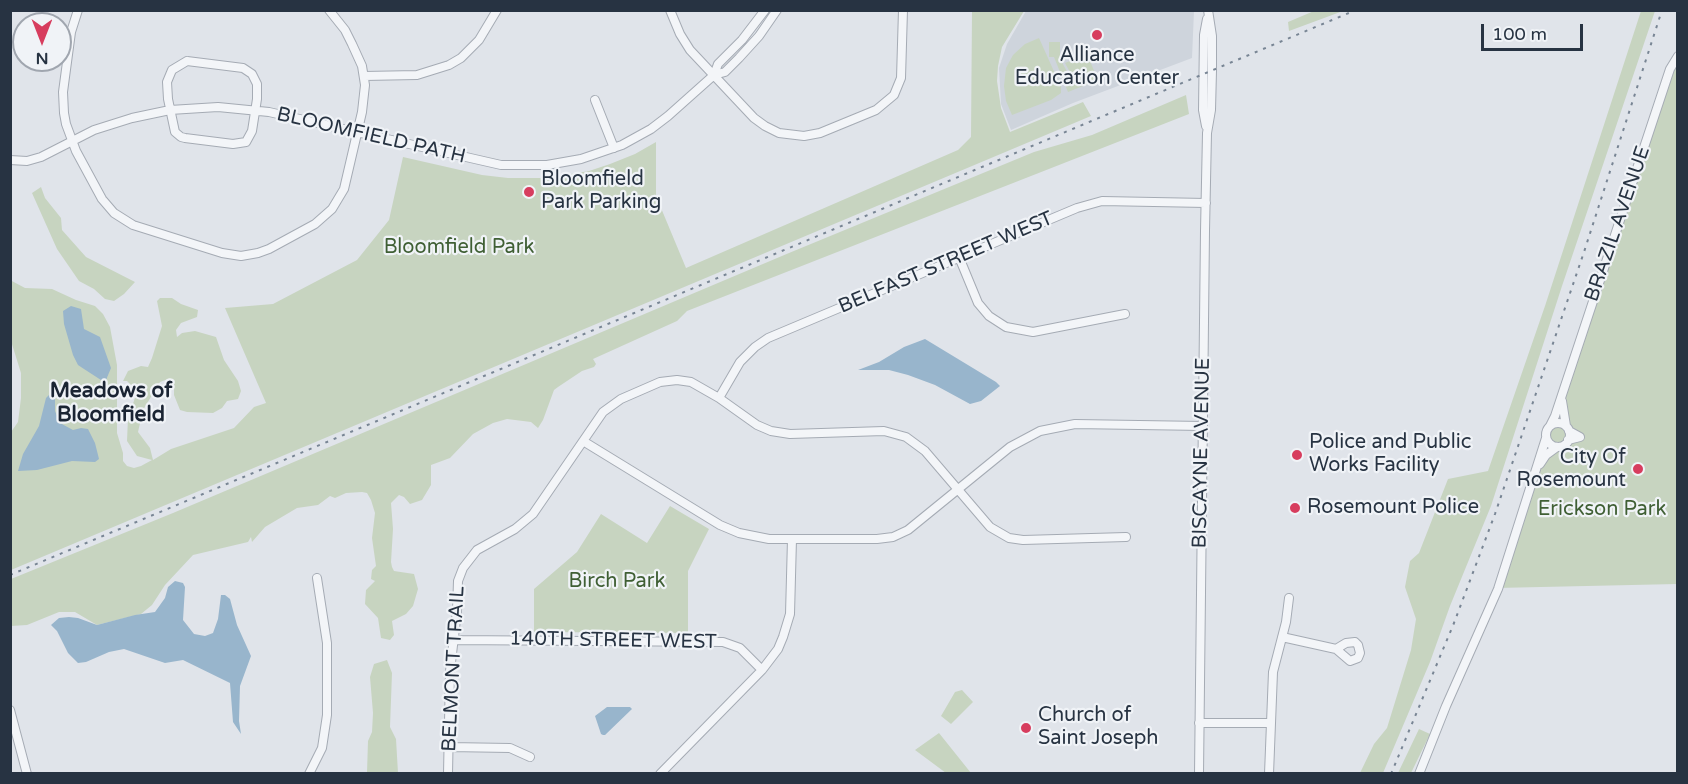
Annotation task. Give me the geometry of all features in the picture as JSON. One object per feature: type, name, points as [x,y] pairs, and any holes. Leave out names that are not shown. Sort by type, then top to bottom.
[{"type":"street","points":[[78,10],[71,32],[63,92],[65,118],[72,140],[102,199],[109,209],[123,220],[139,228],[211,250],[241,255],[269,249],[315,224],[332,209],[344,189],[365,93],[364,76],[345,30],[329,10]]},
{"type":"street","points":[[364,76],[417,75],[449,65],[461,58],[479,39],[498,10]]},
{"type":"street","points":[[670,10],[685,43],[754,118],[765,126],[789,135],[820,133],[876,110],[894,95],[901,78],[903,10]]},
{"type":"street","name":"BLOOMFIELD PATH","points":[[714,75],[718,64],[742,40],[765,10]]},
{"type":"street","name":"BLOOMFIELD PATH","points":[[10,160],[34,160],[72,140],[121,121],[170,110],[218,107],[255,110],[473,160],[512,166],[558,163],[590,157],[615,148],[658,124],[714,75],[724,72],[739,58],[759,36],[777,10]]},
{"type":"street","name":"BISCAYNE AVENUE","points":[[1199,774],[1207,133],[1211,110],[1212,60],[1212,36],[1208,12]]},
{"type":"street","name":"BRAZIL AVENUE","points":[[1538,468],[1538,459],[1546,438],[1546,431],[1555,416],[1670,69],[1677,56]]},
{"type":"street","points":[[187,61],[238,67],[248,71],[257,84],[255,110],[251,136],[246,142],[238,144],[181,137],[173,129],[167,89],[169,76],[176,66],[187,61]]},
{"type":"street","points":[[595,100],[615,148]]},
{"type":"street","name":"BELFAST STREET WEST","points":[[719,398],[740,362],[761,342],[1094,203],[1112,201],[1206,203]]},
{"type":"street","points":[[960,257],[978,303],[989,316],[1006,327],[1033,332],[1125,314]]},
{"type":"street","name":"BELMONT TRAIL","points":[[448,774],[450,671],[458,581],[467,561],[482,546],[515,529],[533,514],[595,421],[609,407],[628,395],[660,382],[677,380],[691,382],[719,398],[757,425],[777,432],[790,434],[884,431],[899,434],[919,446],[990,527],[1016,540],[1126,537]]},
{"type":"street","name":"BRAZIL AVENUE","points":[[1419,774],[1446,706],[1498,589],[1538,468],[1546,455],[1564,445],[1568,432],[1562,393]]},
{"type":"street","points":[[1550,426],[1556,423],[1568,432]]},
{"type":"street","points":[[583,441],[730,530],[758,538],[877,539],[900,535],[914,526],[1010,447],[1026,437],[1047,429],[1075,424],[1203,426]]},
{"type":"street","points":[[1546,438],[1550,444],[1557,447]]},
{"type":"street","points":[[660,774],[762,670],[778,649],[787,626],[791,601],[792,539]]},
{"type":"street","points":[[309,774],[322,748],[327,726],[327,643],[317,578]]},
{"type":"street","points":[[1269,774],[1273,672],[1289,598]]},
{"type":"street","points":[[1282,637],[1336,649]]},
{"type":"street","name":"140TH STREET WEST","points":[[453,640],[723,642],[740,648],[762,670]]},
{"type":"street","points":[[10,710],[27,774]]},
{"type":"street","points":[[1199,723],[1270,723]]},
{"type":"street","points":[[448,747],[510,748],[530,758]]},
{"type":"shaded area","points":[[1026,11],[1194,11],[1192,58],[1073,103],[1011,130],[1001,104],[999,68],[1007,44]]},
{"type":"green space","name":"Bloomfield Park","points":[[972,11],[1024,11],[1002,47],[998,66],[997,81],[1001,108],[1010,132],[1083,102],[1091,116],[11,570],[11,432],[18,422],[21,373],[11,341],[10,280],[25,288],[52,289],[95,306],[103,314],[110,327],[117,365],[117,433],[123,461],[127,466],[134,468],[152,460],[137,456],[127,441],[128,418],[136,395],[133,387],[127,381],[123,381],[128,371],[141,366],[148,367],[152,358],[162,326],[157,301],[160,298],[172,298],[198,310],[197,317],[181,323],[176,330],[177,337],[182,333],[195,331],[216,337],[224,360],[238,381],[241,391],[238,399],[227,401],[222,408],[213,413],[187,412],[180,410],[174,395],[174,384],[168,379],[160,382],[143,410],[138,432],[150,448],[153,460],[171,449],[234,428],[254,407],[266,403],[225,308],[273,304],[357,260],[389,220],[403,157],[482,175],[547,178],[589,171],[635,154],[656,142],[656,196],[686,268],[958,150],[971,137]]},
{"type":"green space","points":[[1314,11],[1343,11],[1289,31],[1288,22]]},
{"type":"green space","points":[[1641,11],[1655,11],[1491,506],[1430,662],[1383,773],[1360,773],[1374,744],[1387,728],[1411,650],[1416,619],[1405,587],[1410,561],[1419,553],[1448,479],[1488,471],[1545,306]]},
{"type":"green space","points":[[1039,38],[1061,87],[1061,93],[1051,100],[1012,115],[1006,101],[1004,86],[1006,68],[1013,55],[1025,44]]},
{"type":"green space","points":[[1049,42],[1060,42],[1060,59],[1069,75],[1071,74],[1065,63],[1087,54],[1098,80],[1068,92],[1054,57],[1049,57]]},
{"type":"green space","name":"Erickson Park","points":[[1677,55],[1677,584],[1496,588],[1671,66]]},
{"type":"green space","points":[[1186,95],[1189,114],[687,311],[677,321],[593,359],[596,364],[594,367],[582,371],[554,390],[538,428],[531,422],[507,419],[493,423],[473,434],[450,458],[431,465],[431,485],[422,500],[410,504],[399,495],[391,503],[392,567],[394,571],[414,574],[418,589],[413,606],[406,614],[392,621],[394,635],[390,640],[381,638],[378,618],[365,604],[366,590],[375,581],[371,579],[372,570],[376,566],[372,538],[375,513],[367,493],[362,492],[346,493],[335,498],[330,496],[318,505],[297,508],[265,527],[252,542],[251,537],[248,542],[193,555],[165,585],[152,605],[141,614],[97,625],[75,612],[59,612],[27,625],[11,626],[11,579],[1034,152],[1092,135]]},
{"type":"green space","points":[[41,187],[45,198],[61,218],[62,230],[86,257],[135,282],[124,294],[114,301],[105,299],[94,289],[79,281],[57,249],[32,193]]},
{"type":"green space","name":"Birch Park","points":[[670,506],[709,529],[688,571],[688,633],[534,632],[534,589],[577,552],[601,514],[647,543]]},
{"type":"green space","points":[[387,660],[392,673],[390,727],[396,739],[398,773],[367,773],[368,741],[372,732],[373,713],[370,677],[374,664]]},
{"type":"green space","points":[[962,690],[973,702],[951,724],[941,716],[955,692]]},
{"type":"green space","points":[[1419,729],[1430,734],[1411,773],[1398,773]]},
{"type":"green space","points":[[939,733],[971,773],[946,773],[915,750]]},
{"type":"water","points":[[71,306],[81,309],[84,329],[100,337],[111,368],[106,380],[101,380],[78,365],[73,355],[64,324],[63,311]]},
{"type":"water","points":[[925,339],[1000,386],[981,401],[970,404],[935,385],[908,375],[889,370],[858,370]]},
{"type":"water","points":[[50,394],[55,397],[55,411],[60,423],[73,430],[88,429],[99,459],[95,462],[72,461],[37,470],[18,471],[23,454],[39,426],[46,398]]},
{"type":"water","points":[[175,581],[183,583],[185,587],[183,620],[194,634],[205,636],[213,633],[218,619],[221,595],[230,599],[237,625],[251,656],[240,686],[241,734],[233,722],[230,683],[183,660],[165,663],[124,649],[78,663],[68,653],[57,631],[51,625],[59,618],[78,618],[97,625],[155,612],[165,598],[168,587]]},
{"type":"water","points":[[607,707],[630,707],[632,709],[603,735],[595,716]]},
{"type":"railway","points":[[10,575],[1356,10]]},
{"type":"railway","points":[[1391,774],[1454,623],[1495,514],[1584,252],[1662,10]]},
{"type":"place","name":"Alliance Education Center","points":[[1097,35]]},
{"type":"place","name":"Bloomfield Park Parking","points":[[529,192]]},
{"type":"place","name":"Police and Public Works Facility","points":[[1297,455]]},
{"type":"place","name":"City Of Rosemount","points":[[1638,469]]},
{"type":"place","name":"Rosemount Police","points":[[1295,508]]},
{"type":"place","name":"Church of Saint Joseph","points":[[1026,728]]},
{"type":"district","name":"Meadows of Bloomfield","points":[[111,403]]}]
